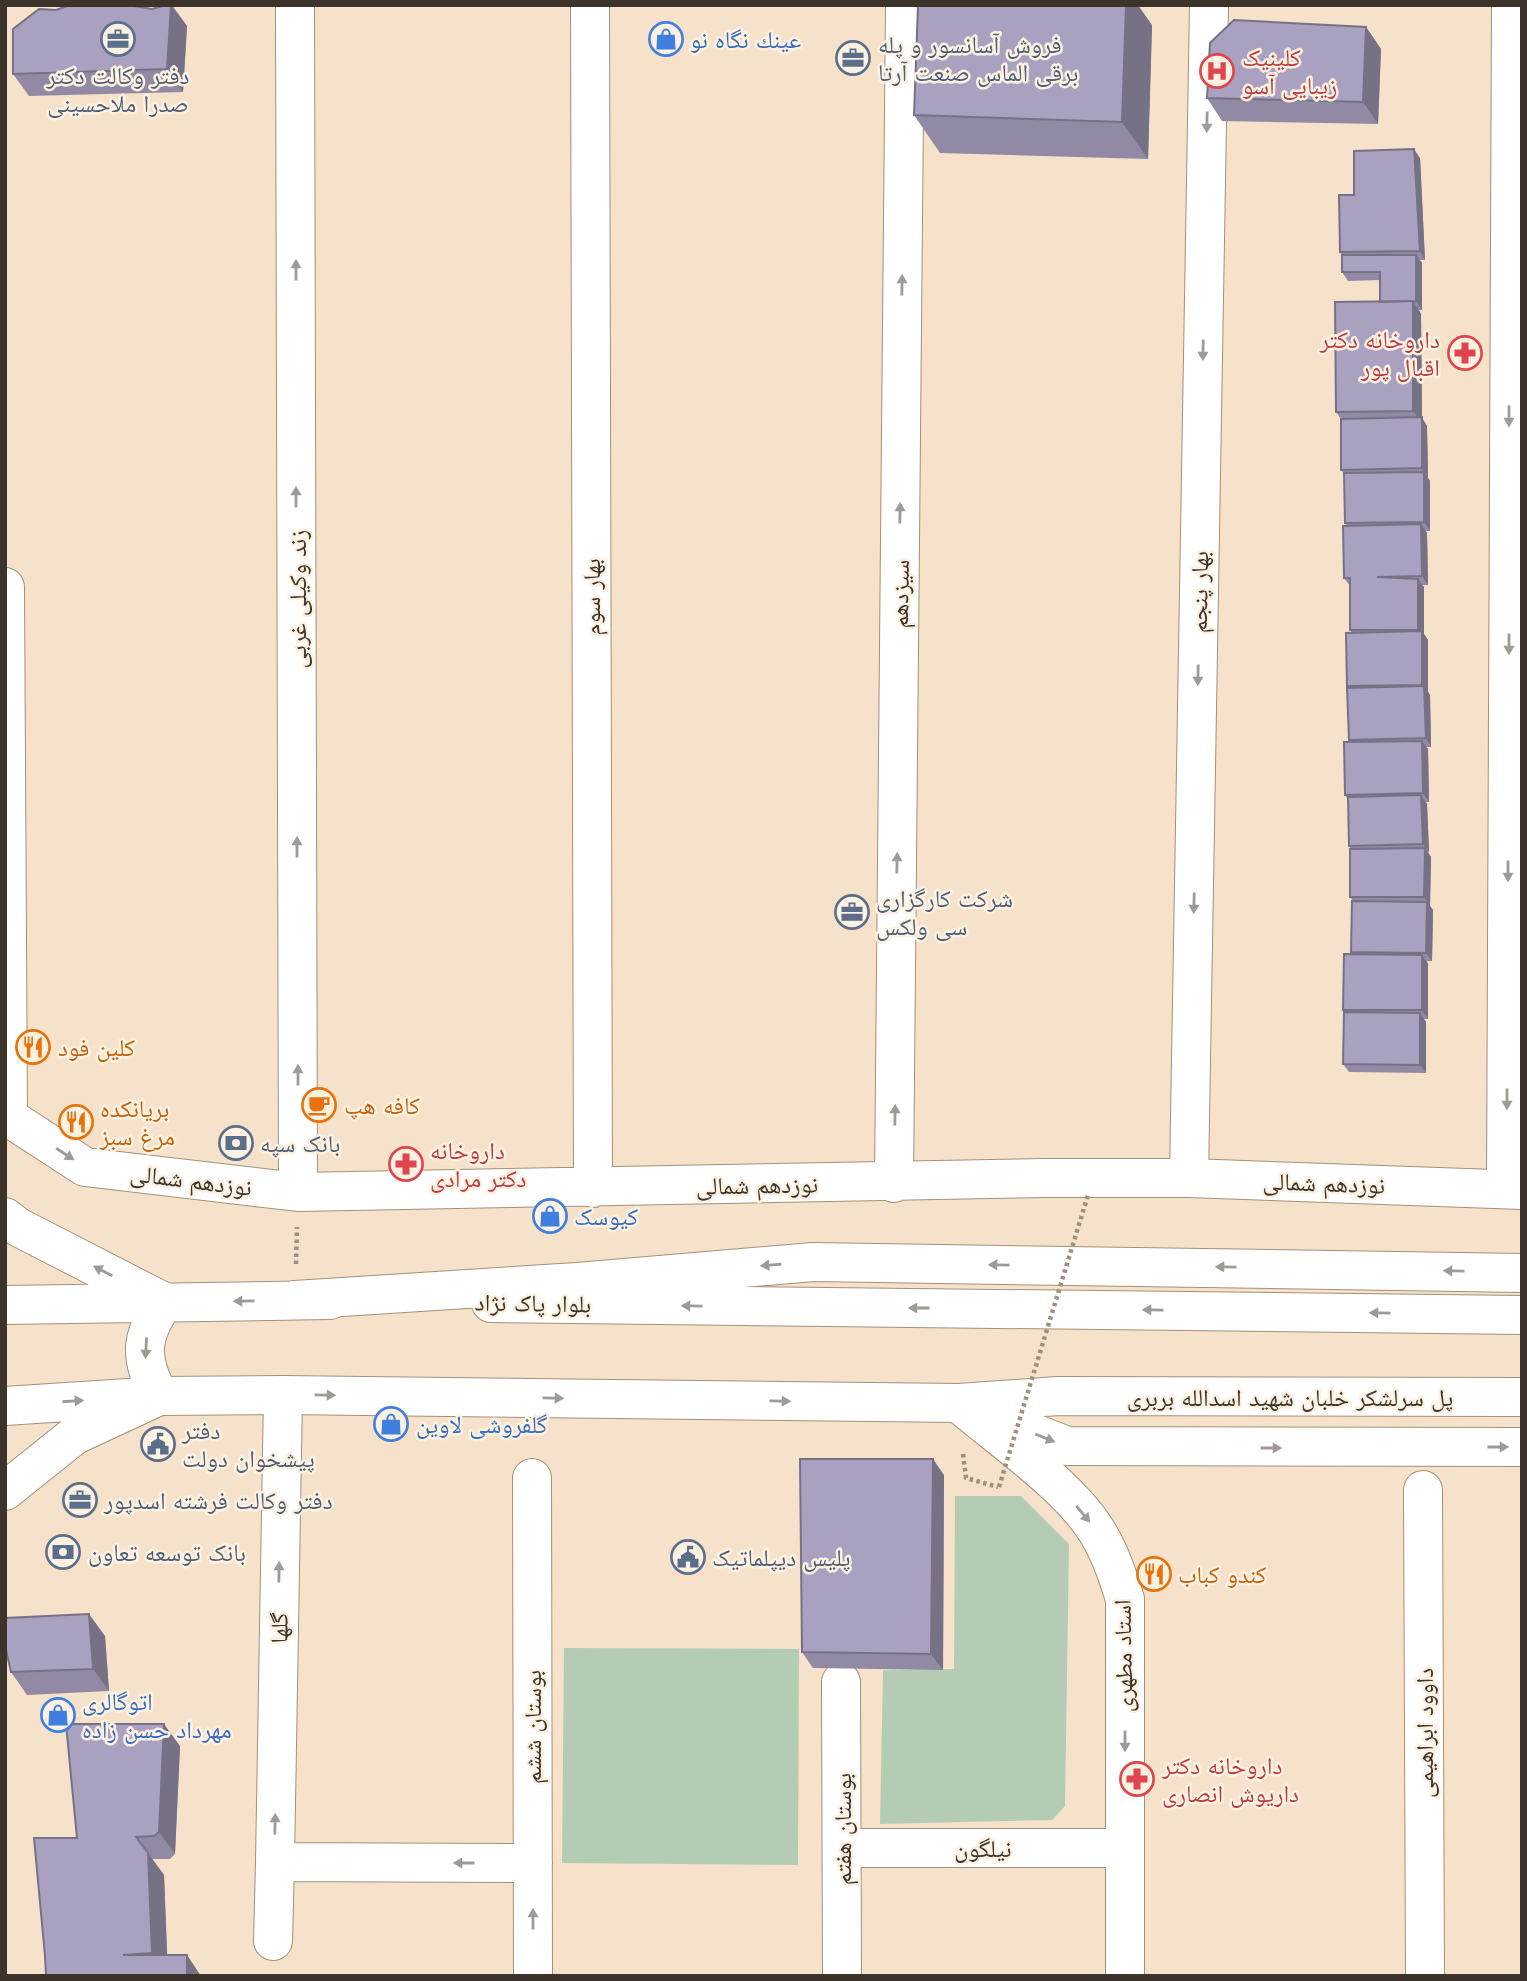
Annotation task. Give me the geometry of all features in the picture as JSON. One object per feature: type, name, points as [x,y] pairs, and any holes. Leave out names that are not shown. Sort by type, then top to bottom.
[{"type":"main road","name":"زند وکیلی غربی","points":[[295,5],[298,1192]]},
{"type":"main road","name":"بهار سوم","points":[[590,5],[593,1188]]},
{"type":"main road","name":"سیزدهم","points":[[894,1183],[905,5]]},
{"type":"main road","name":"بهار پنجم","points":[[1189,1178],[1209,5]]},
{"type":"main road","points":[[1511,5],[1514,1190]]},
{"type":"main road","name":"نوزدهم شمالی","points":[[5,587],[8,1117],[85,1167],[298,1192],[1189,1178],[1514,1190]]},
{"type":"main road","points":[[5,1216],[18,1227],[164,1302],[150,1323],[144,1348],[147,1373],[159,1395]]},
{"type":"main road","points":[[295,1300],[577,1282],[813,1262],[1522,1273]]},
{"type":"main road","name":"بلوار پاک نژاد","points":[[5,1305],[295,1300],[1522,1315]]},
{"type":"main road","points":[[5,1492],[75,1435],[159,1395]]},
{"type":"main road","points":[[5,1406],[159,1395],[959,1404],[1067,1447],[1522,1447]]},
{"type":"main road","name":"گلها","points":[[273,1941],[282,1395]]},
{"type":"main road","name":"پل سرلشکر خلبان شهید اسدالله بربری","points":[[959,1404],[1058,1396],[1522,1397]]},
{"type":"main road","name":"استاد مطهری","points":[[959,1404],[1077,1506],[1098,1533],[1114,1565],[1125,1600],[1125,1976]]},
{"type":"main road","name":"بوستان ششم","points":[[532,1478],[533,1976]]},
{"type":"main road","name":"داوود ابراهیمی","points":[[1423,1490],[1425,1976]]},
{"type":"main road","name":"بوستان هفتم","points":[[841,1682],[842,1976]]},
{"type":"main road","name":"نیلگون","points":[[842,1848],[1125,1848]]},
{"type":"main road","points":[[275,1861],[533,1863]]},
{"type":"path","points":[[295,1300],[298,1192]]},
{"type":"path","points":[[966,1478],[999,1487],[1088,1195]]},
{"type":"green space","points":[[955,1496],[1021,1496],[1069,1544],[1065,1806],[1052,1820],[880,1824],[883,1670],[954,1669]]},
{"type":"green space","points":[[564,1648],[799,1649],[798,1865],[562,1863]]},
{"type":"building","points":[[70,5],[128,5],[152,9],[171,5],[167,69],[13,74],[13,29],[39,9],[56,10]]},
{"type":"building","points":[[918,5],[1126,5],[1122,122],[914,115]]},
{"type":"building","points":[[1234,20],[1366,27],[1363,102],[1207,98],[1210,43]]},
{"type":"building","points":[[1414,149],[1420,251],[1340,252],[1339,195],[1354,195],[1354,151]]},
{"type":"building","points":[[1342,255],[1416,255],[1416,301],[1380,302],[1380,272],[1342,272]]},
{"type":"building","points":[[1413,301],[1413,411],[1336,412],[1335,302]]},
{"type":"building","points":[[1422,417],[1422,468],[1341,470],[1341,419]]},
{"type":"building","points":[[1424,472],[1424,522],[1345,523],[1344,473]]},
{"type":"building","points":[[1421,524],[1422,576],[1377,577],[1418,579],[1418,630],[1350,630],[1350,578],[1344,578],[1343,526]]},
{"type":"building","points":[[1422,631],[1422,685],[1347,686],[1346,633]]},
{"type":"building","points":[[1424,686],[1426,738],[1349,740],[1347,688]]},
{"type":"building","points":[[1422,741],[1423,793],[1345,795],[1344,742]]},
{"type":"building","points":[[1421,795],[1423,844],[1349,846],[1348,797]]},
{"type":"building","points":[[1425,848],[1424,897],[1350,897],[1350,849]]},
{"type":"building","points":[[1352,901],[1427,902],[1426,953],[1351,952]]},
{"type":"building","points":[[1344,954],[1422,955],[1422,1010],[1343,1010]]},
{"type":"building","points":[[1344,1012],[1420,1013],[1420,1065],[1343,1064]]},
{"type":"building","points":[[800,1459],[933,1459],[931,1654],[802,1652]]},
{"type":"building","points":[[89,1614],[93,1669],[11,1672],[5,1646],[5,1618]]},
{"type":"building","points":[[66,1724],[164,1724],[159,1832],[154,1836],[136,1837],[148,1853],[152,1953],[123,1955],[187,1955],[187,1976],[46,1976],[34,1838],[77,1838]]},
{"type":"place","name":"دفتر وکالت دکتر صدرا ملاحسینی","points":[[118,39]]},
{"type":"place","name":"عينك نگاه نو","points":[[666,39]]},
{"type":"place","name":"فروش آسانسور و پله برقی الماس صنعت آرتا","points":[[853,58]]},
{"type":"place","name":"کلینیک زیبایی آسو","points":[[1217,71]]},
{"type":"place","name":"داروخانه دکتر اقبال پور","points":[[1465,353]]},
{"type":"place","name":"شرکت کارگزاری سی ولکس","points":[[852,912]]},
{"type":"place","name":"کلین فود","points":[[33,1047]]},
{"type":"place","name":"کافه هپ","points":[[319,1105]]},
{"type":"place","name":"بریانکده مرغ سبز","points":[[76,1122]]},
{"type":"place","name":"بانک سپه","points":[[236,1143]]},
{"type":"place","name":"داروخانه دکتر مرادی","points":[[406,1164]]},
{"type":"place","name":"کیوسک","points":[[550,1216]]},
{"type":"place","name":"گلفروشی لاوین","points":[[391,1424]]},
{"type":"place","name":"دفتر پیشخوان دولت","points":[[158,1444]]},
{"type":"place","name":"دفتر وکالت فرشته اسدپور","points":[[80,1500]]},
{"type":"place","name":"بانک توسعه تعاون","points":[[63,1552]]},
{"type":"place","name":"پلیس دیپلماتیک","points":[[688,1557]]},
{"type":"place","name":"کندو کباب","points":[[1154,1574]]},
{"type":"place","name":"اتوگالری مهرداد حسن زاده","points":[[58,1715]]},
{"type":"place","name":"داروخانه دکتر داریوش انصاری","points":[[1137,1779]]}]
